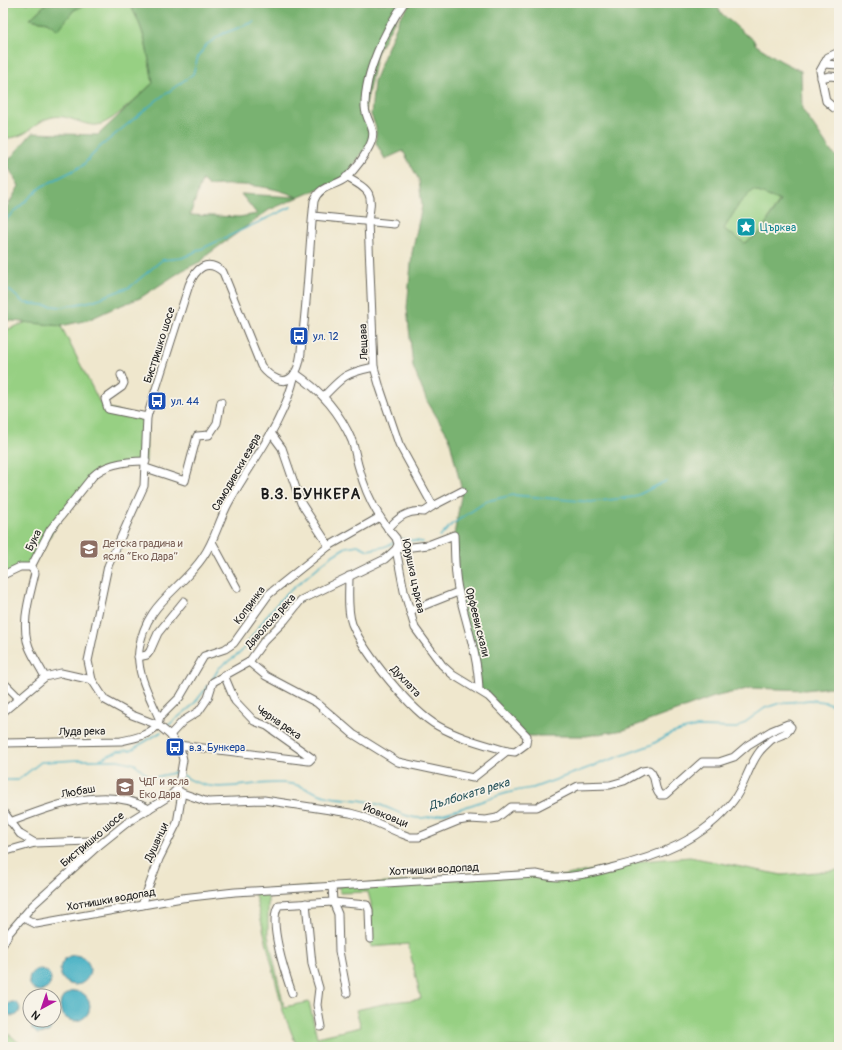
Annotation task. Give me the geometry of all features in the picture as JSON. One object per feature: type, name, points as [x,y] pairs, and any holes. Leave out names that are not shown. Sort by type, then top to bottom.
[{"type":"street","points":[[295,373],[299,363],[304,326],[314,201],[321,189],[346,177],[369,147],[374,135],[365,109],[366,94],[377,53],[404,3]]},
{"type":"street","points":[[839,52],[828,57],[820,71],[829,105],[834,108],[839,106]]},
{"type":"street","points":[[824,64],[839,65]]},
{"type":"street","points":[[821,78],[830,76],[839,77]]},
{"type":"street","name":"Лещава","points":[[346,177],[365,187],[370,195],[371,205],[368,221],[374,367],[398,444],[433,506]]},
{"type":"street","points":[[313,216],[394,224]]},
{"type":"street","name":"Бистришко шосе","points":[[3,944],[22,917],[98,846],[128,822],[179,791],[183,760],[178,745],[159,722],[116,707],[105,700],[92,680],[89,671],[89,654],[105,577],[112,554],[141,493],[146,465],[145,434],[147,417],[192,278],[195,273],[204,266],[213,266],[218,268],[225,276],[261,366],[266,372],[275,380],[280,381],[290,378],[295,373]]},
{"type":"street","points":[[324,396],[340,379],[351,372],[374,367]]},
{"type":"street","name":"Юрушка църква","points":[[295,373],[311,384],[324,396],[338,414],[352,441],[370,503],[396,538],[398,544],[396,549],[404,591],[415,628],[442,665],[453,675],[489,697],[527,736],[526,744],[519,750],[515,752],[507,751]]},
{"type":"street","name":"Самодивски езера","points":[[159,722],[142,678],[138,657],[142,636],[151,614],[162,600],[202,559],[212,542],[229,502],[272,433],[290,395],[295,373]]},
{"type":"street","points":[[120,375],[124,382],[122,387],[105,399],[108,409],[147,417]]},
{"type":"street","points":[[146,465],[185,480],[197,436],[209,435],[214,429],[221,402]]},
{"type":"street","points":[[272,433],[282,448],[301,503],[329,546]]},
{"type":"street","name":"Бука","points":[[45,677],[28,646],[26,636],[25,622],[35,573],[31,567],[50,530],[80,490],[100,469],[123,463],[146,465]]},
{"type":"street","points":[[388,528],[402,516],[411,511],[424,512],[462,491]]},
{"type":"street","name":"Копринка","points":[[159,722],[180,697],[204,656],[225,649],[234,643],[269,594],[329,546],[380,517]]},
{"type":"street","name":"Орфееви скали","points":[[396,549],[428,545],[454,535],[458,592],[470,629],[479,671],[479,690]]},
{"type":"street","points":[[212,542],[237,588]]},
{"type":"street","name":"Дяволска река","points":[[170,735],[183,721],[199,711],[208,698],[213,682],[249,662],[264,641],[286,620],[301,600],[385,560],[396,549]]},
{"type":"street","points":[[3,575],[20,567],[31,567]]},
{"type":"street","name":"Духлата","points":[[349,576],[352,623],[363,645],[380,669],[422,714],[436,725],[448,731],[507,751]]},
{"type":"street","points":[[410,611],[458,592]]},
{"type":"street","points":[[138,657],[147,655],[158,633],[184,601]]},
{"type":"street","points":[[249,662],[266,676],[317,703],[353,734],[398,762],[473,778],[507,751]]},
{"type":"street","points":[[3,712],[45,677],[61,673],[92,680]]},
{"type":"street","name":"Черна река","points":[[178,745],[309,761],[312,758],[267,726],[254,721],[235,701],[224,675]]},
{"type":"street","points":[[3,682],[19,698]]},
{"type":"street","name":"Луда река","points":[[3,743],[121,741],[140,738],[149,733],[159,722]]},
{"type":"street","name":"Йовковци","points":[[179,791],[208,802],[264,800],[350,813],[361,816],[410,837],[419,836],[458,821],[497,818],[511,807],[537,807],[578,786],[610,785],[624,781],[642,771],[649,770],[652,773],[657,792],[660,795],[665,795],[702,762],[719,762],[734,757],[748,745],[771,731],[788,724],[791,727]]},
{"type":"street","name":"Хотнишки водопад","points":[[22,917],[36,924],[142,905],[235,892],[536,874],[556,877],[589,874],[642,861],[679,845],[703,830],[721,816],[742,788],[755,759],[761,750],[772,740],[786,733],[791,727]]},
{"type":"street","name":"Душанци","points":[[142,905],[159,859],[177,823],[179,791]]},
{"type":"street","name":"Любаш","points":[[10,822],[50,807],[93,798],[133,801],[150,809]]},
{"type":"street","points":[[3,811],[20,834],[34,843]]},
{"type":"street","points":[[3,852],[34,843],[89,841],[98,846]]},
{"type":"street","points":[[332,886],[333,902],[338,914],[339,951],[347,994]]},
{"type":"street","points":[[292,993],[275,933],[276,910],[281,905],[333,902],[367,905],[370,910],[370,939]]},
{"type":"street","points":[[306,904],[312,964],[319,988],[318,1005],[321,1027]]},
{"type":"green space","points":[[3,3],[47,3],[30,19],[47,22],[57,29],[74,10],[90,3],[128,3],[134,12],[142,31],[153,83],[118,114],[103,123],[91,125],[67,118],[55,117],[43,121],[24,134],[11,138],[3,138]]},
{"type":"green space","points":[[47,3],[90,3],[74,10],[58,30],[47,22],[30,19]]},
{"type":"green space","points":[[128,3],[404,3],[377,53],[365,109],[374,135],[346,177],[269,210],[207,255],[202,261],[183,270],[140,298],[88,320],[61,326],[3,320],[3,214],[19,186],[6,163],[32,133],[98,135],[153,83],[145,42],[134,12]],"holes":[[[202,180],[209,186],[243,185],[265,187],[297,197],[241,194],[257,214],[239,217],[190,215]]]},
{"type":"green space","points":[[411,3],[715,3],[722,14],[753,39],[756,45],[781,61],[801,71],[802,109],[832,153],[839,158],[839,686],[805,690],[751,688],[714,697],[624,730],[586,736],[527,736],[479,690],[458,592],[454,535],[462,491],[449,437],[427,401],[413,367],[407,308],[412,253],[422,206],[419,180],[403,151],[385,159],[376,143],[376,127],[371,115],[374,81],[400,17]],"holes":[[[753,190],[780,201],[760,233],[745,243],[724,229],[739,204]]]},
{"type":"green space","points":[[753,190],[780,200],[760,233],[745,243],[723,229],[739,204]]},
{"type":"green space","points":[[27,322],[61,326],[100,403],[115,411],[147,417],[146,461],[100,469],[66,510],[31,567],[3,575],[3,331]]},
{"type":"green space","points":[[690,857],[782,875],[839,870],[839,1047],[297,1047],[283,1011],[254,891],[536,874],[556,877],[641,861]],"holes":[[[340,887],[340,893],[368,892],[371,903],[371,947],[408,944],[421,999],[392,1002],[356,1010],[361,1027],[317,1037],[309,1002],[284,1007],[268,935],[268,897]]]},
{"type":"green space","points":[[3,1029],[24,1047],[3,1047]]},
{"type":"water","points":[[75,955],[86,959],[90,970],[86,981],[75,985],[64,981],[60,970],[64,959]]},
{"type":"water","points":[[40,969],[48,972],[51,980],[48,988],[32,988],[29,980],[32,972]]},
{"type":"water","points":[[69,992],[81,992],[86,995],[89,1000],[89,1012],[86,1017],[81,1020],[69,1020],[62,1014],[62,998]]},
{"type":"water","points":[[10,1002],[16,1002],[20,1006],[20,1012],[16,1016],[10,1016],[6,1012],[6,1006]]},
{"type":"water","points":[[51,1028],[48,1033],[37,1034],[32,1029]]},
{"type":"waterway","points":[[3,222],[41,187],[82,166],[101,146],[157,100],[193,74],[198,57],[206,45],[222,34],[254,22]]},
{"type":"waterway","points":[[8,289],[24,303],[62,307],[92,301],[130,287],[162,260],[182,258],[291,207]]},
{"type":"waterway","points":[[440,537],[451,525],[487,501],[513,495],[591,502],[634,497],[666,481]]},
{"type":"waterway","points":[[402,539],[423,542]]},
{"type":"waterway","points":[[212,680],[219,668],[241,652],[269,613],[285,595],[330,557],[346,547],[358,545],[368,550],[384,547],[395,542]]},
{"type":"waterway","points":[[165,728],[193,705],[208,686]]},
{"type":"waterway","name":"Дълбоката река","points":[[183,775],[195,782],[208,786],[221,787],[264,783],[292,784],[326,796],[368,801],[410,817],[422,818],[450,812],[519,790],[533,788],[651,745],[670,734],[683,730],[697,727],[737,728],[765,708],[780,703],[810,700],[826,702],[839,708]]},
{"type":"waterway","points":[[100,759],[118,751],[131,750],[161,732]]},
{"type":"waterway","points":[[3,780],[18,780],[41,762],[78,760],[118,760],[135,764],[149,776],[155,777],[178,772]]},
{"type":"place","name":"Църква","points":[[746,227]]},
{"type":"place","name":"ул. 12","points":[[299,336]]},
{"type":"place","name":"ул. 44","points":[[157,401]]},
{"type":"place","name":"Детска градина и ясла “Еко Дара”","points":[[89,549]]},
{"type":"place","name":"в.з. Бункера","points":[[175,747]]},
{"type":"place","name":"ЧДГ и ясла Еко Дара","points":[[125,787]]},
{"type":"district","name":"В.З. БУНКЕРА","points":[[311,494]]}]
